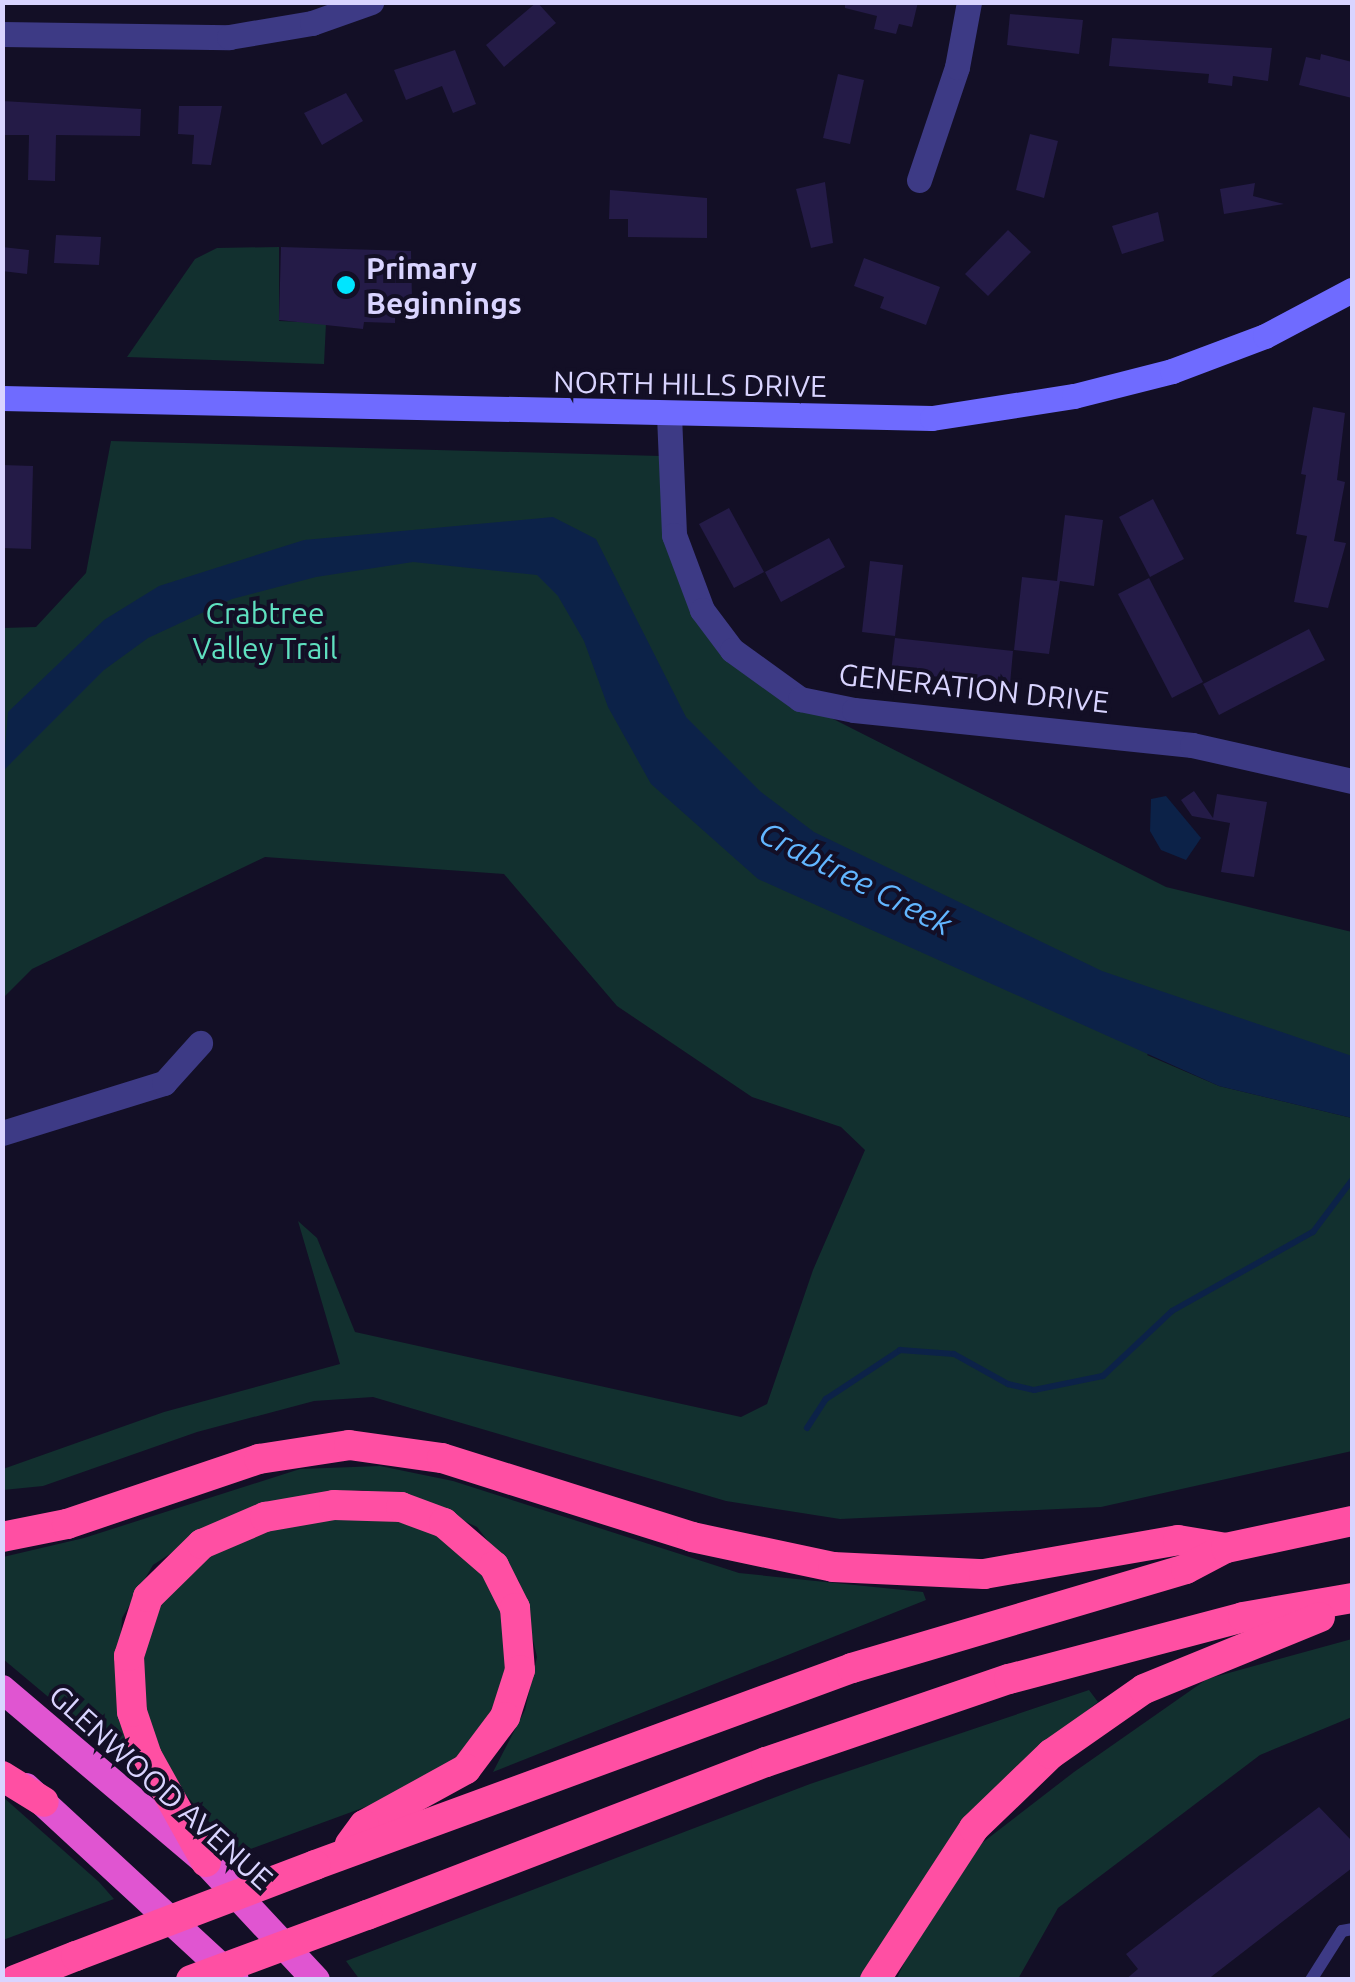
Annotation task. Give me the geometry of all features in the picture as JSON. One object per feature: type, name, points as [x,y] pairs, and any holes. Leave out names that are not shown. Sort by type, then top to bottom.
[{"type":"highway","points":[[2,1537],[67,1524],[260,1458],[350,1445],[442,1458],[692,1537],[833,1567],[970,1575],[1178,1540],[1226,1548]]},
{"type":"highway","points":[[206,1862],[147,1756],[132,1712],[129,1656],[148,1597],[202,1544],[264,1517],[334,1504],[401,1507],[444,1522],[494,1566],[515,1608],[520,1670],[505,1717],[466,1769],[364,1825],[344,1852]]},
{"type":"highway","points":[[15,1978],[344,1852],[852,1668],[1186,1568],[1226,1548],[1352,1522]]},
{"type":"highway","points":[[191,1980],[766,1762],[1009,1679],[1243,1617],[1352,1601]]},
{"type":"highway","points":[[875,1980],[974,1828],[1062,1745],[1144,1690],[1352,1601]]},
{"type":"highway","name":"GLENWOOD AVENUE","points":[[2,1689],[206,1862],[316,1980]]},
{"type":"highway","points":[[2,1766],[236,1980]]},
{"type":"highway","points":[[2,1776],[44,1802]]},
{"type":"main road","name":"NORTH HILLS DRIVE","points":[[2,398],[932,418],[1125,385],[1219,355],[1352,290]]},
{"type":"street","points":[[2,34],[229,37],[312,23],[371,2]]},
{"type":"street","points":[[919,180],[957,67],[969,2]]},
{"type":"street","name":"GENERATION DRIVE","points":[[669,415],[674,535],[702,610],[742,660],[800,698],[854,710],[1221,750],[1352,780]]},
{"type":"street","points":[[2,1133],[164,1083],[200,1043]]},
{"type":"lane","points":[[1310,1980],[1342,1931],[1352,1929]]},
{"type":"green space","points":[[279,247],[279,321],[326,323],[324,364],[127,357],[195,259],[217,248]]},
{"type":"green space","name":"Crabtree Valley Trail","points":[[111,441],[660,456],[700,603],[744,674],[1166,887],[1352,932],[1352,1088],[1169,1030],[1147,1055],[1219,1086],[1352,1118],[1352,1451],[1101,1507],[840,1519],[726,1501],[373,1397],[314,1401],[197,1432],[43,1486],[3,1490],[3,1469],[164,1412],[340,1364],[298,1221],[317,1238],[355,1332],[741,1417],[767,1404],[813,1270],[865,1150],[841,1127],[752,1097],[617,1006],[504,874],[265,857],[32,969],[3,998],[3,628],[36,627],[86,573]]},
{"type":"green space","points":[[380,1466],[453,1481],[739,1573],[923,1592],[926,1600],[493,1772],[525,1710],[537,1657],[519,1581],[477,1527],[420,1500],[362,1490],[309,1495],[225,1518],[153,1565],[122,1618],[117,1701],[134,1757],[132,1767],[3,1659],[3,1557],[84,1538],[300,1469]]},
{"type":"green space","points":[[369,1515],[438,1531],[474,1562],[500,1606],[509,1649],[505,1681],[492,1715],[455,1764],[417,1788],[237,1854],[173,1780],[141,1713],[139,1664],[166,1589],[203,1555],[252,1531]]},
{"type":"green space","points":[[1352,1639],[1352,1717],[1260,1755],[1058,1908],[1018,1979],[896,1980],[917,1936],[982,1843],[1074,1772],[1207,1679]]},
{"type":"green space","points":[[1089,1690],[1098,1702],[1023,1761],[863,1979],[360,1980],[346,1961],[810,1784]]},
{"type":"green space","points":[[3,1797],[99,1882],[114,1899],[3,1940]]},
{"type":"water","name":"Crabtree Creek","points":[[553,517],[596,539],[686,717],[761,792],[814,832],[1102,971],[1352,1056],[1352,1118],[1219,1086],[758,879],[651,784],[608,707],[584,641],[558,596],[537,575],[413,562],[316,577],[232,599],[148,638],[104,670],[3,771],[8,712],[104,620],[159,586],[304,540]]},
{"type":"water","points":[[1166,796],[1201,838],[1186,860],[1161,850],[1150,831],[1151,799]]},
{"type":"building","points":[[537,2],[556,23],[504,67],[486,45]]},
{"type":"building","points":[[845,2],[918,2],[912,27],[899,24],[896,34],[874,29],[877,16],[845,8]]},
{"type":"building","points":[[1010,14],[1083,20],[1079,54],[1007,45]]},
{"type":"building","points":[[1112,38],[1272,48],[1268,81],[1233,76],[1232,86],[1208,83],[1209,74],[1109,66]]},
{"type":"building","points":[[455,50],[476,104],[453,113],[442,86],[406,100],[394,70]]},
{"type":"building","points":[[1321,54],[1352,62],[1352,98],[1299,85],[1306,57],[1320,60]]},
{"type":"building","points":[[838,74],[864,80],[850,144],[823,138]]},
{"type":"building","points":[[346,93],[363,121],[322,145],[304,113]]},
{"type":"building","points":[[2,101],[141,109],[140,136],[56,135],[55,181],[28,180],[29,135],[2,135]]},
{"type":"building","points":[[179,106],[222,106],[211,165],[192,164],[194,135],[178,134]]},
{"type":"building","points":[[1030,134],[1058,141],[1044,198],[1016,190]]},
{"type":"building","points":[[825,182],[833,243],[811,248],[796,189]]},
{"type":"building","points":[[1255,183],[1253,196],[1284,204],[1224,214],[1220,189]]},
{"type":"building","points":[[610,190],[707,198],[707,238],[628,237],[628,219],[609,219]]},
{"type":"building","points":[[1158,212],[1164,241],[1122,254],[1112,226]]},
{"type":"building","points":[[1008,230],[1031,252],[988,296],[965,274]]},
{"type":"building","points":[[56,235],[101,237],[99,265],[54,263]]},
{"type":"building","points":[[2,247],[29,250],[27,274],[2,271]]},
{"type":"building","name":"Primary Beginnings","points":[[281,247],[411,251],[412,300],[395,300],[395,323],[364,322],[363,329],[279,320]]},
{"type":"building","points":[[864,258],[940,287],[926,325],[880,308],[884,297],[854,286]]},
{"type":"building","points":[[1313,407],[1345,413],[1337,480],[1345,482],[1334,541],[1346,543],[1328,608],[1294,602],[1307,536],[1296,534],[1306,475],[1301,474]]},
{"type":"building","points":[[2,465],[33,466],[31,549],[2,548]]},
{"type":"building","points":[[1153,499],[1184,559],[1150,577],[1119,517]]},
{"type":"building","points":[[729,508],[764,572],[734,588],[699,524]]},
{"type":"building","points":[[1065,515],[1103,520],[1094,586],[1060,581],[1049,654],[1014,650],[1022,577],[1057,581]]},
{"type":"building","points":[[829,538],[845,567],[781,602],[765,572]]},
{"type":"building","points":[[870,561],[903,565],[895,636],[862,632]]},
{"type":"building","points":[[1149,578],[1203,682],[1172,698],[1118,594]]},
{"type":"building","points":[[1309,629],[1325,660],[1219,715],[1203,684]]},
{"type":"building","points":[[895,638],[1013,651],[1010,684],[891,672]]},
{"type":"building","points":[[1194,791],[1213,818],[1217,794],[1267,802],[1254,877],[1221,872],[1230,823],[1192,816],[1181,800]]},
{"type":"building","points":[[1319,1807],[1352,1841],[1352,1868],[1207,1980],[1125,1980],[1138,1969],[1126,1954]]},
{"type":"waterway","points":[[807,1428],[826,1399],[900,1350],[954,1354],[1008,1384],[1034,1390],[1103,1376],[1172,1311],[1313,1232],[1352,1180]]},
{"type":"place","name":"Primary Beginnings","points":[[346,285]]}]
